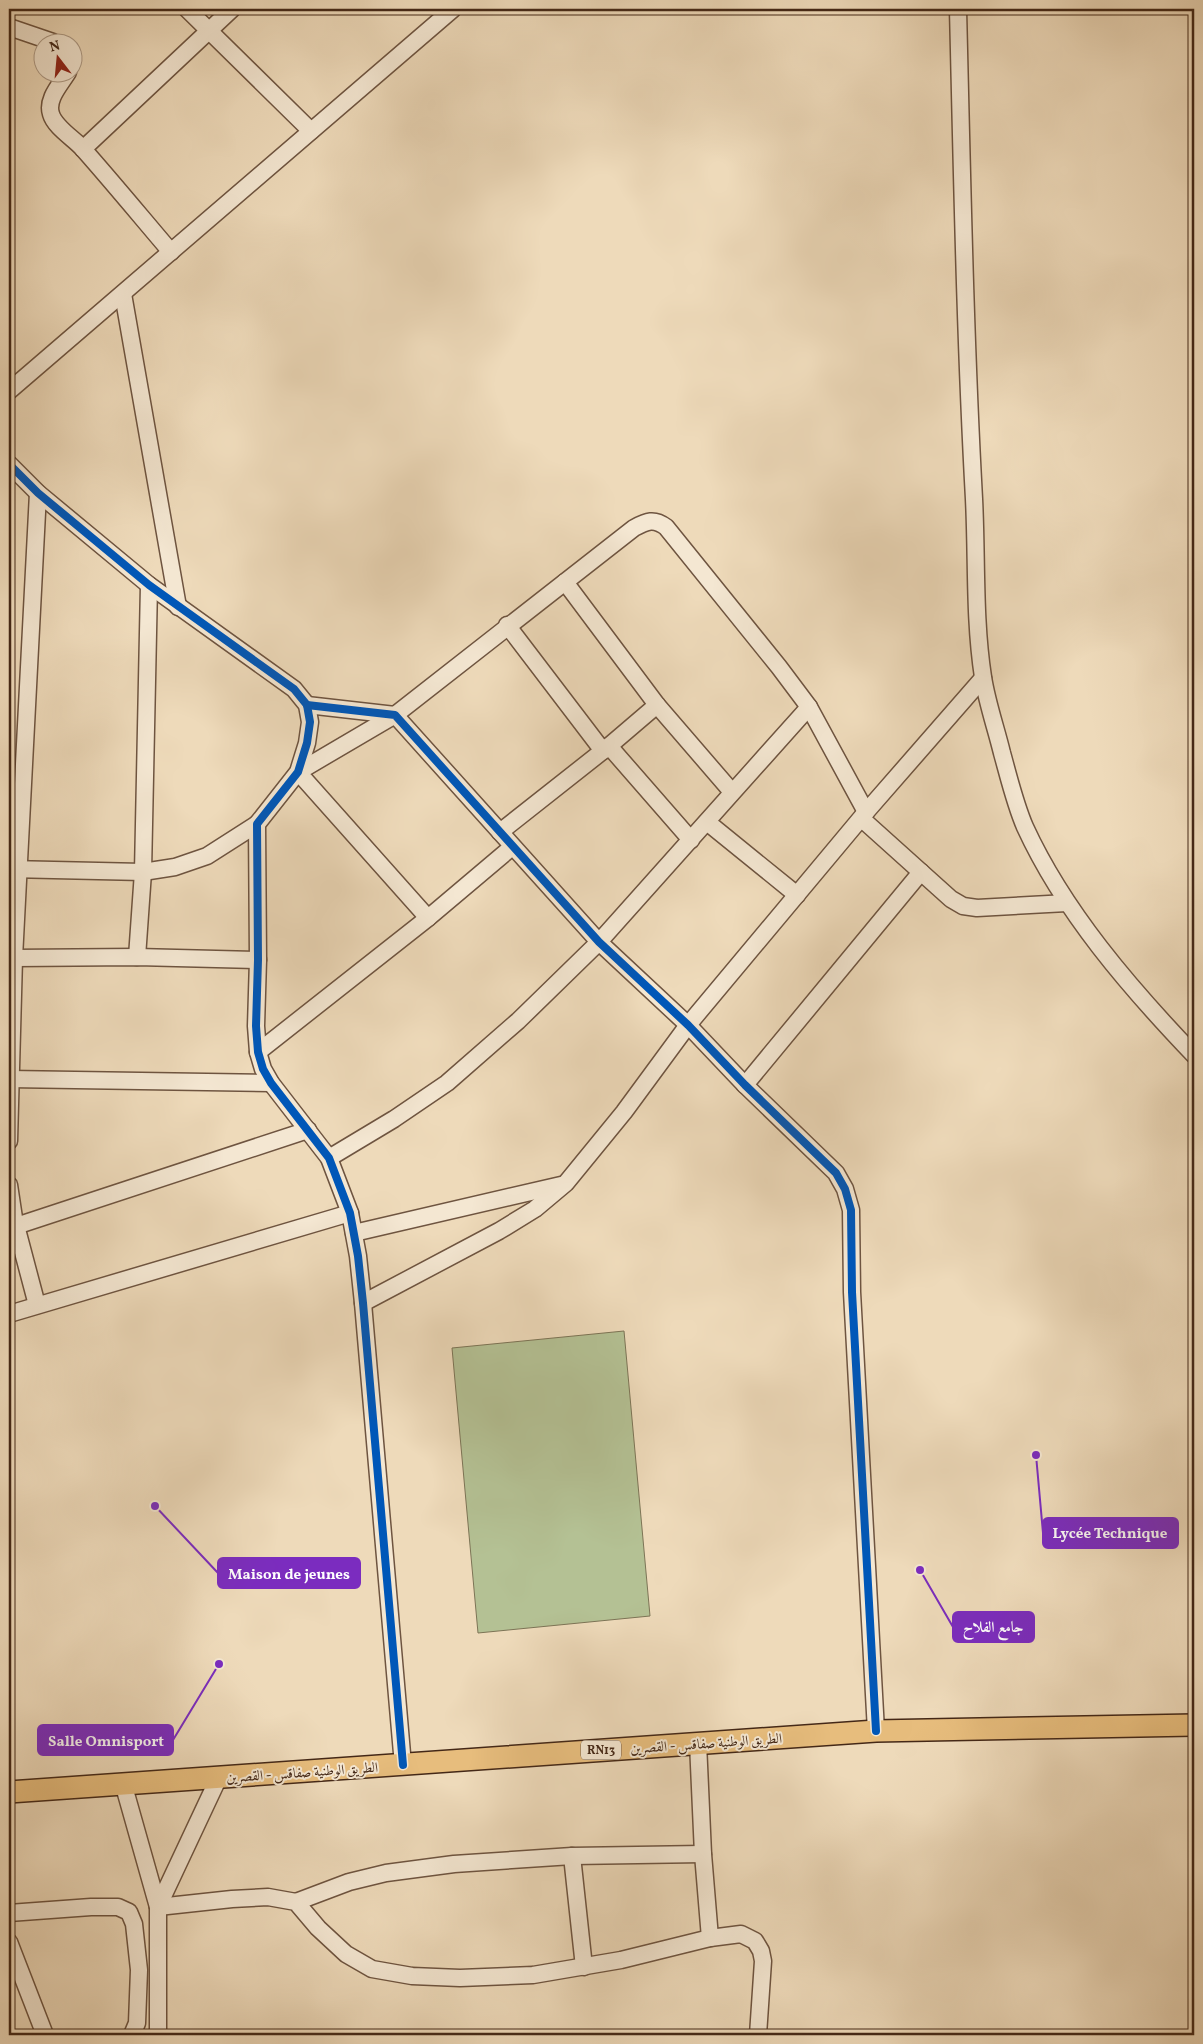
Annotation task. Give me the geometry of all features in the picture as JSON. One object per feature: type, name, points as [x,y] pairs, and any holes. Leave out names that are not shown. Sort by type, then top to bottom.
[{"type":"main road","name":"الطريق الوطنية صفاقس - القصرين","points":[[9,1792],[876,1731],[1194,1725]]},
{"type":"street","points":[[187,9],[311,131]]},
{"type":"street","points":[[83,149],[232,9]]},
{"type":"street","points":[[9,391],[453,9]]},
{"type":"street","points":[[958,9],[966,362],[978,619],[983,678],[1012,791],[1024,826],[1067,903],[1118,969],[1194,1055]]},
{"type":"street","points":[[9,27],[32,35]]},
{"type":"street","points":[[61,82],[53,95],[50,106],[51,114],[56,122],[83,149],[171,252]]},
{"type":"street","points":[[123,294],[178,607]]},
{"type":"street","points":[[9,464],[38,493],[149,585],[294,688],[307,705],[310,722],[298,772]]},
{"type":"street","points":[[9,1141],[9,1079],[14,958],[14,869],[38,493]]},
{"type":"street","points":[[14,869],[143,872],[190,863],[207,856],[257,824],[298,772],[395,715],[507,625],[634,528],[647,521],[657,521],[666,527],[779,667],[809,708],[864,816],[921,872],[951,899],[963,906],[977,908],[1067,903]]},
{"type":"street","points":[[565,582],[656,704],[732,792]]},
{"type":"street","points":[[137,957],[143,872],[149,585]]},
{"type":"street","points":[[507,625],[606,749],[691,840]]},
{"type":"street","points":[[364,1303],[499,1231],[535,1209],[566,1183],[624,1112],[688,1025],[983,678]]},
{"type":"street","points":[[500,832],[606,749],[656,704]]},
{"type":"street","points":[[307,705],[395,715],[599,942],[688,1025],[745,1085],[836,1173],[846,1189],[851,1210],[852,1292],[876,1731]]},
{"type":"street","points":[[329,1158],[394,1119],[447,1083],[518,1021],[599,942],[809,708]]},
{"type":"street","points":[[298,772],[428,918]]},
{"type":"street","points":[[707,822],[797,895]]},
{"type":"street","points":[[257,824],[258,960],[256,1026],[258,1052],[264,1069],[272,1083],[329,1158],[350,1213],[364,1303],[402,1765]]},
{"type":"street","points":[[258,1052],[428,918],[512,847]]},
{"type":"street","points":[[745,1085],[921,872]]},
{"type":"street","points":[[14,958],[137,957],[258,960]]},
{"type":"street","points":[[9,1079],[272,1083]]},
{"type":"street","points":[[16,1226],[308,1130]]},
{"type":"street","points":[[354,1233],[566,1183]]},
{"type":"street","points":[[9,1185],[9,1196],[16,1226],[38,1305]]},
{"type":"street","points":[[9,1314],[350,1213]]},
{"type":"street","points":[[698,1743],[703,1854],[710,1938]]},
{"type":"street","points":[[158,1907],[219,1777]]},
{"type":"street","points":[[122,1783],[158,1907],[158,2035]]},
{"type":"street","points":[[158,1907],[268,1897],[296,1902],[349,1882],[386,1873],[454,1864],[572,1856],[703,1854]]},
{"type":"street","points":[[572,1856],[584,1967]]},
{"type":"street","points":[[296,1902],[318,1928],[346,1954],[372,1969],[412,1976],[460,1978],[533,1975],[584,1967],[710,1938],[741,1934],[755,1942],[761,1951],[763,1961],[758,2035]]},
{"type":"street","points":[[9,1913],[91,1907],[118,1907],[129,1912],[134,1924],[139,1970],[136,2023],[132,2035]]},
{"type":"street","points":[[9,1942],[45,2035]]},
{"type":"green space","points":[[624,1331],[650,1616],[478,1633],[452,1348]]},
{"type":"cycle path","points":[[9,464],[38,493],[149,585],[294,689],[307,705],[310,722],[307,743],[298,772],[257,824],[258,960],[256,1026],[258,1052],[263,1069],[271,1083],[329,1158],[350,1213],[358,1256],[363,1303],[403,1765]]},
{"type":"cycle path","points":[[307,705],[395,715],[599,942],[688,1025],[745,1085],[836,1173],[845,1189],[851,1210],[852,1292],[876,1731]]},
{"type":"place","name":"Lycée Technique","points":[[1036,1455]]},
{"type":"place","name":"Maison de jeunes","points":[[155,1506]]},
{"type":"place","name":"جامع الفلاح","points":[[920,1570]]},
{"type":"place","name":"Salle Omnisport","points":[[219,1664]]}]
